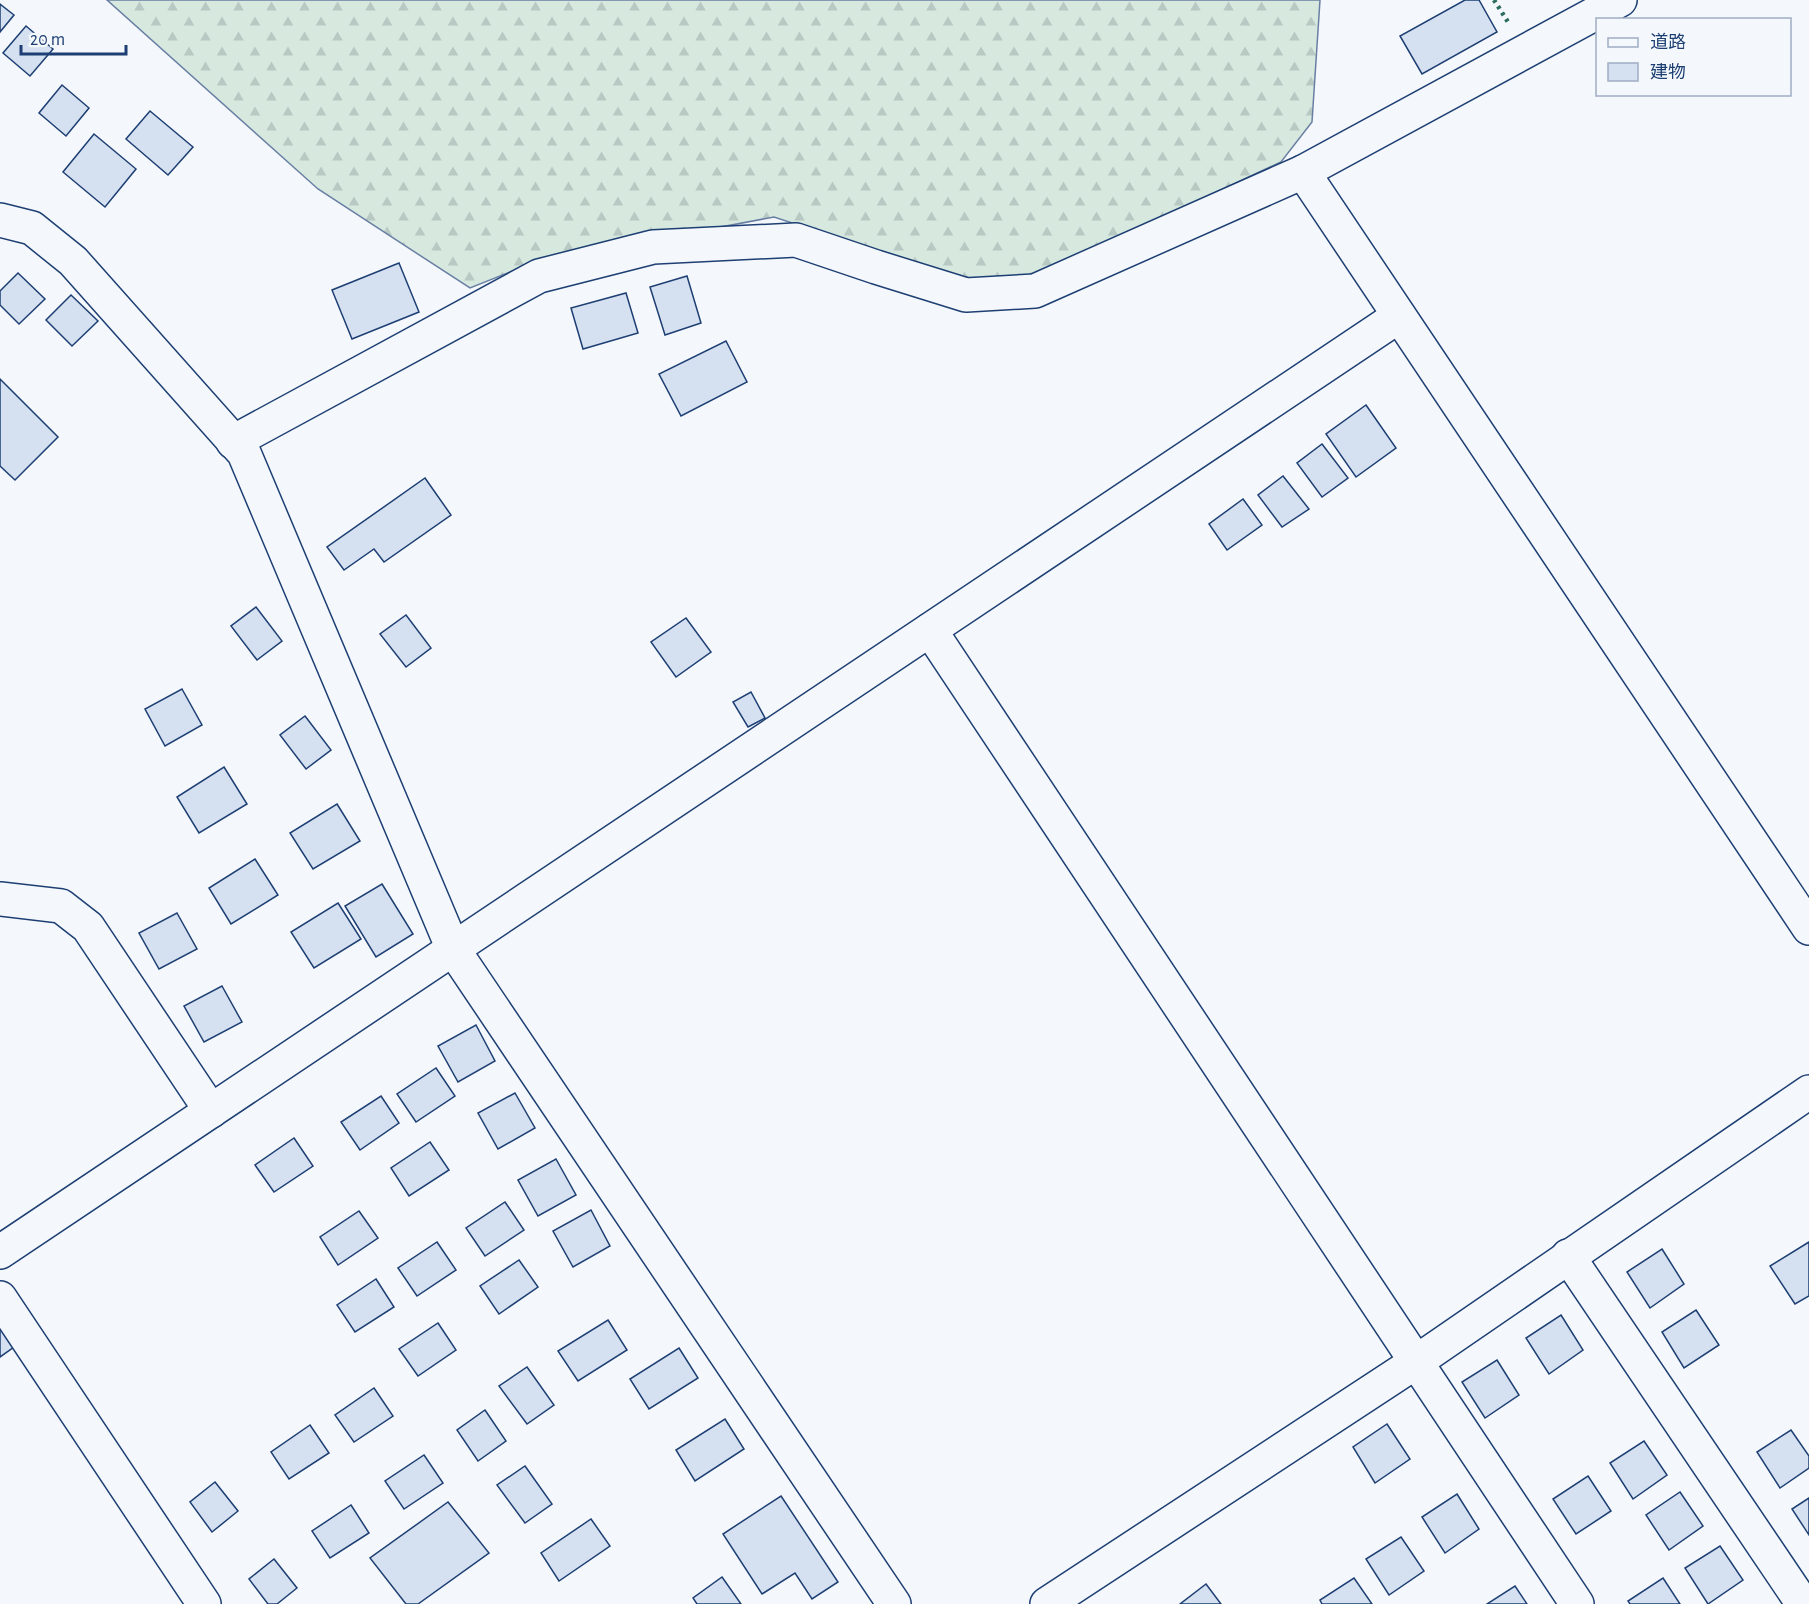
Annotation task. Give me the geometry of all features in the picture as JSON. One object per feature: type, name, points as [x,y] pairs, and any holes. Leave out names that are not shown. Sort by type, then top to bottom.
[{"type":"street","points":[[233,442],[538,276],[653,247],[796,240],[966,295],[1035,291],[1303,172],[1620,0]]},
{"type":"street","points":[[1303,172],[1809,928]]},
{"type":"street","points":[[0,220],[32,228],[73,261],[244,453],[453,949],[894,1604]]},
{"type":"street","points":[[0,1252],[1399,316]]},
{"type":"street","points":[[930,630],[1577,1604]]},
{"type":"street","points":[[0,899],[61,906],[88,927],[211,1111]]},
{"type":"street","points":[[1047,1604],[1416,1362],[1809,1092]]},
{"type":"street","points":[[1568,1256],[1803,1604]]},
{"type":"street","points":[[0,1298],[204,1604]]},
{"type":"green space","points":[[107,0],[1320,0],[1312,122],[1281,162],[1041,274],[979,284],[774,217],[535,262],[470,288],[318,189]]},
{"type":"building","points":[[1465,0],[1479,0],[1497,32],[1422,74],[1400,36]]},
{"type":"building","points":[[0,4],[14,15],[0,32]]},
{"type":"building","points":[[26,26],[53,49],[30,76],[3,53]]},
{"type":"building","points":[[62,85],[89,108],[66,136],[39,113]]},
{"type":"building","points":[[150,111],[193,147],[168,175],[126,139]]},
{"type":"building","points":[[94,134],[136,169],[105,207],[63,172]]},
{"type":"building","points":[[399,263],[419,312],[352,339],[332,290]]},
{"type":"building","points":[[18,273],[45,299],[19,324],[0,305],[0,291]]},
{"type":"building","points":[[687,276],[701,323],[665,335],[650,287]]},
{"type":"building","points":[[626,293],[638,333],[583,349],[571,308]]},
{"type":"building","points":[[71,295],[98,321],[72,346],[46,320]]},
{"type":"building","points":[[726,341],[747,382],[681,416],[659,374]]},
{"type":"building","points":[[0,379],[58,437],[15,480],[0,466]]},
{"type":"building","points":[[1366,405],[1396,448],[1356,477],[1326,434]]},
{"type":"building","points":[[1322,444],[1348,478],[1322,497],[1297,463]]},
{"type":"building","points":[[1283,476],[1309,509],[1282,527],[1258,495]]},
{"type":"building","points":[[425,478],[451,515],[384,562],[374,549],[344,570],[327,547]]},
{"type":"building","points":[[1243,499],[1262,525],[1227,550],[1209,524]]},
{"type":"building","points":[[256,607],[282,641],[257,660],[231,626]]},
{"type":"building","points":[[406,615],[431,648],[406,667],[380,634]]},
{"type":"building","points":[[686,618],[711,652],[676,677],[651,642]]},
{"type":"building","points":[[182,689],[202,725],[165,746],[145,709]]},
{"type":"building","points":[[751,692],[765,718],[748,727],[733,702]]},
{"type":"building","points":[[305,716],[331,750],[306,769],[280,735]]},
{"type":"building","points":[[224,767],[247,804],[199,833],[177,797]]},
{"type":"building","points":[[337,804],[360,841],[313,869],[290,833]]},
{"type":"building","points":[[255,859],[278,895],[231,924],[209,888]]},
{"type":"building","points":[[382,884],[413,934],[376,957],[345,906]]},
{"type":"building","points":[[338,903],[361,939],[314,968],[291,932]]},
{"type":"building","points":[[177,913],[197,949],[159,969],[139,933]]},
{"type":"building","points":[[222,986],[242,1022],[204,1042],[184,1006]]},
{"type":"building","points":[[476,1025],[495,1061],[458,1082],[438,1046]]},
{"type":"building","points":[[436,1068],[455,1096],[416,1122],[397,1094]]},
{"type":"building","points":[[515,1093],[535,1128],[498,1149],[478,1113]]},
{"type":"building","points":[[381,1096],[399,1123],[360,1150],[341,1122]]},
{"type":"building","points":[[294,1138],[313,1166],[274,1192],[255,1165]]},
{"type":"building","points":[[430,1142],[449,1170],[409,1196],[391,1168]]},
{"type":"building","points":[[556,1159],[576,1195],[538,1216],[518,1180]]},
{"type":"building","points":[[505,1202],[524,1230],[485,1256],[466,1228]]},
{"type":"building","points":[[591,1210],[610,1246],[573,1267],[553,1231]]},
{"type":"building","points":[[359,1211],[378,1238],[338,1265],[320,1237]]},
{"type":"building","points":[[437,1242],[456,1270],[417,1296],[398,1268]]},
{"type":"building","points":[[1809,1242],[1809,1296],[1795,1304],[1770,1266]]},
{"type":"building","points":[[1662,1249],[1684,1284],[1650,1308],[1627,1272]]},
{"type":"building","points":[[519,1260],[538,1287],[499,1314],[480,1286]]},
{"type":"building","points":[[376,1279],[394,1307],[355,1332],[337,1305]]},
{"type":"building","points":[[1696,1310],[1719,1345],[1684,1368],[1662,1332]]},
{"type":"building","points":[[1561,1315],[1583,1350],[1549,1374],[1526,1338]]},
{"type":"building","points":[[608,1320],[627,1350],[578,1381],[558,1351]]},
{"type":"building","points":[[438,1323],[456,1350],[418,1376],[399,1349]]},
{"type":"building","points":[[0,1327],[14,1347],[0,1357]]},
{"type":"building","points":[[679,1348],[698,1378],[649,1409],[630,1379]]},
{"type":"building","points":[[1497,1360],[1519,1395],[1485,1418],[1462,1382]]},
{"type":"building","points":[[527,1367],[554,1405],[527,1424],[499,1386]]},
{"type":"building","points":[[374,1388],[393,1416],[354,1442],[335,1415]]},
{"type":"building","points":[[485,1410],[506,1441],[478,1461],[457,1430]]},
{"type":"building","points":[[725,1419],[744,1449],[695,1481],[676,1450]]},
{"type":"building","points":[[1387,1424],[1410,1459],[1375,1483],[1353,1447]]},
{"type":"building","points":[[310,1425],[329,1453],[289,1479],[271,1452]]},
{"type":"building","points":[[1791,1430],[1809,1456],[1809,1468],[1780,1488],[1757,1452]]},
{"type":"building","points":[[1644,1441],[1667,1475],[1633,1499],[1610,1463]]},
{"type":"building","points":[[424,1455],[443,1483],[404,1509],[385,1481]]},
{"type":"building","points":[[525,1466],[552,1504],[525,1523],[497,1485]]},
{"type":"building","points":[[1588,1476],[1611,1511],[1576,1534],[1553,1499]]},
{"type":"building","points":[[215,1482],[238,1511],[212,1532],[190,1502]]},
{"type":"building","points":[[1680,1492],[1703,1526],[1669,1550],[1646,1515]]},
{"type":"building","points":[[1457,1494],[1479,1529],[1445,1553],[1422,1517]]},
{"type":"building","points":[[781,1496],[838,1582],[812,1599],[795,1573],[762,1594],[723,1534]]},
{"type":"building","points":[[1809,1498],[1809,1535],[1792,1509]]},
{"type":"building","points":[[448,1502],[489,1553],[418,1604],[406,1604],[370,1558]]},
{"type":"building","points":[[351,1505],[369,1533],[330,1558],[312,1531]]},
{"type":"building","points":[[591,1519],[610,1546],[559,1581],[541,1553]]},
{"type":"building","points":[[1401,1537],[1424,1571],[1389,1595],[1366,1559]]},
{"type":"building","points":[[1720,1546],[1743,1580],[1708,1604],[1685,1568]]},
{"type":"building","points":[[274,1559],[297,1588],[277,1604],[268,1604],[249,1579]]},
{"type":"building","points":[[722,1577],[741,1604],[697,1604],[693,1598]]},
{"type":"building","points":[[1354,1578],[1372,1604],[1322,1604],[1320,1600]]},
{"type":"building","points":[[1663,1578],[1680,1604],[1630,1604],[1628,1601]]},
{"type":"building","points":[[1206,1584],[1221,1604],[1180,1604]]},
{"type":"building","points":[[1515,1586],[1527,1604],[1487,1604]]},
{"type":"hedge","points":[[1494,0],[1508,22]]}]
